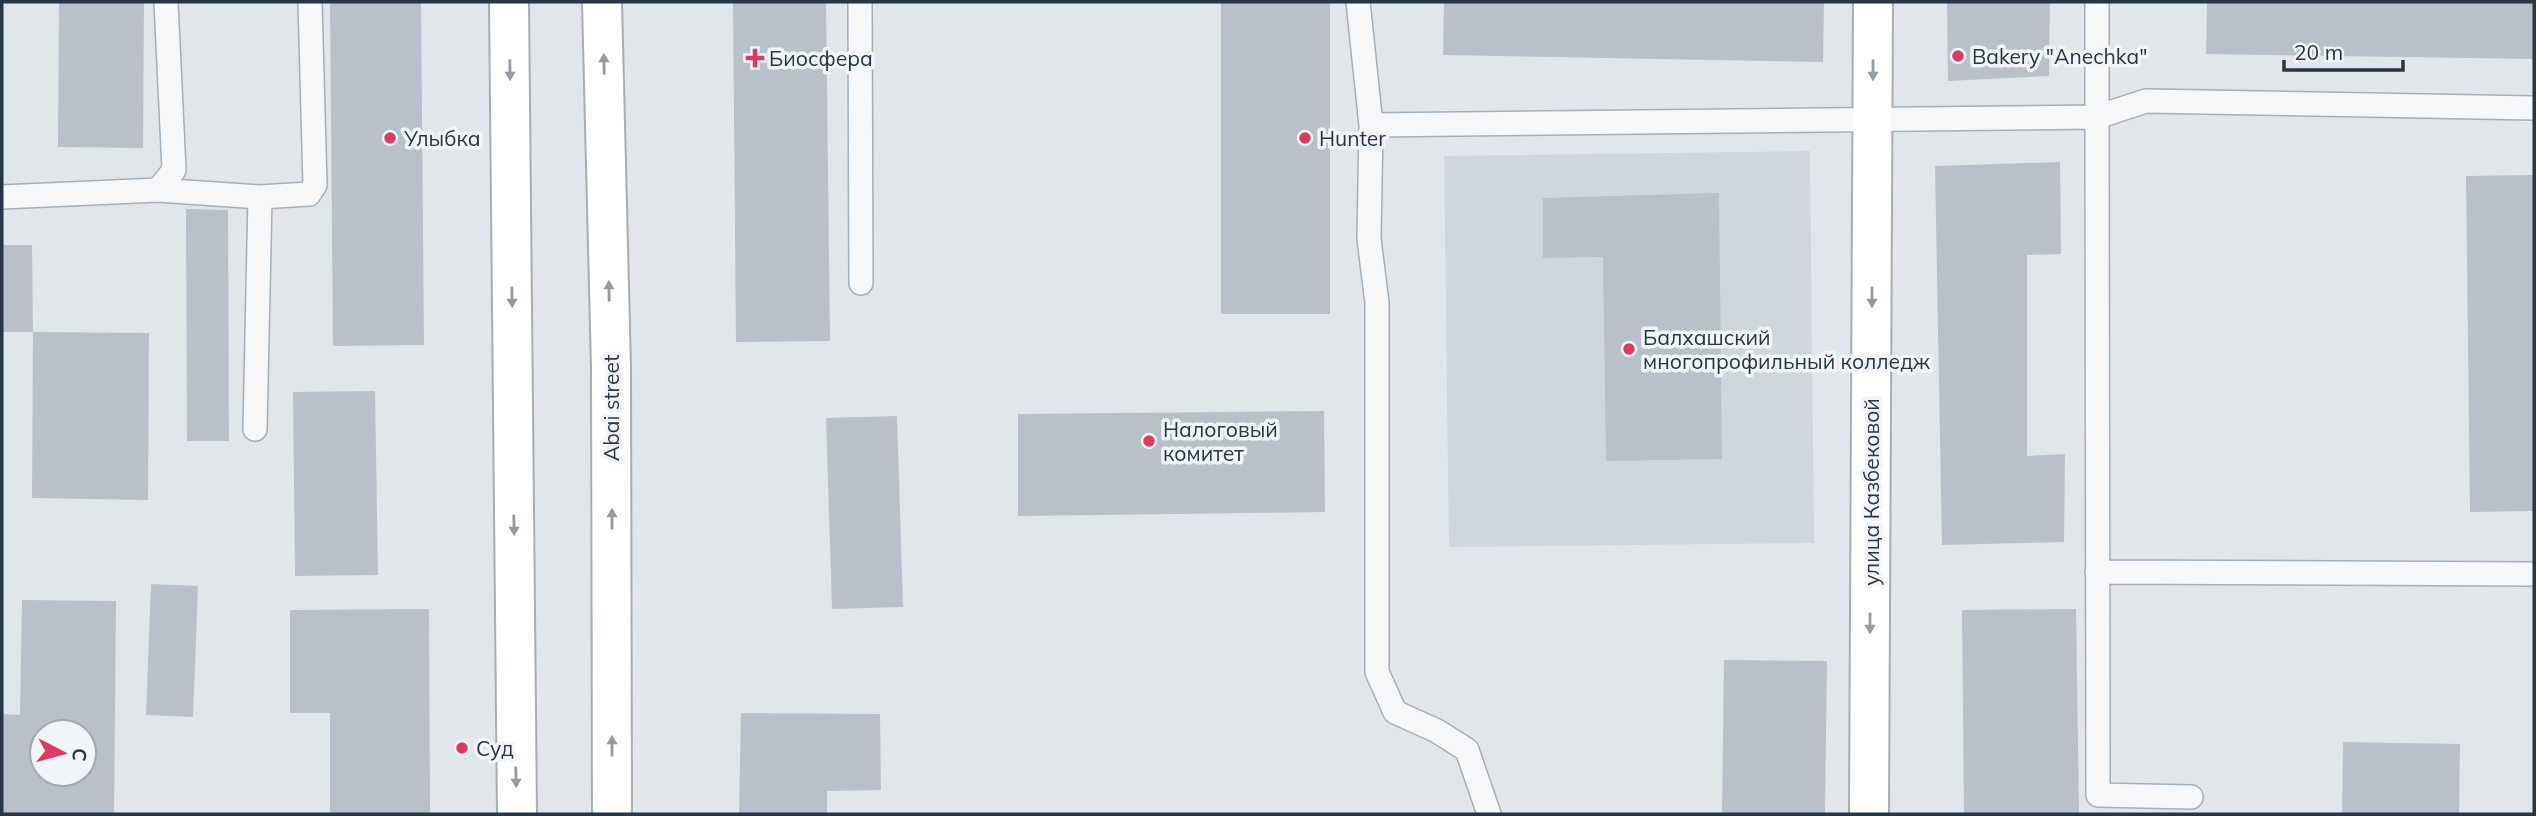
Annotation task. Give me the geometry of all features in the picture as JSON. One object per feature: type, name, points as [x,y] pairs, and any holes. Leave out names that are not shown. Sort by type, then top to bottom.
[{"type":"main road","points":[[509,2],[517,814]]},
{"type":"main road","name":"Abai street","points":[[602,2],[611,368],[612,814]]},
{"type":"main road","name":"улица Казбековой","points":[[1869,814],[1873,2]]},
{"type":"lane","points":[[158,190],[174,170],[166,2]]},
{"type":"lane","points":[[2,197],[158,190],[260,198],[309,194],[315,185],[310,2]]},
{"type":"lane","points":[[860,2],[860,283]]},
{"type":"lane","points":[[1358,2],[1371,125],[1369,239],[1377,303],[1377,672],[1395,712],[1437,730],[1467,750],[1489,814]]},
{"type":"lane","points":[[2097,2],[2098,795],[2190,797]]},
{"type":"lane","points":[[1371,125],[2097,117],[2146,100],[2534,108]]},
{"type":"lane","points":[[255,429],[260,198]]},
{"type":"lane","points":[[2097,572],[2534,574]]},
{"type":"shaded area","name":"Балхашский многопрофильный колледж","points":[[1810,151],[1814,543],[1449,547],[1444,156]]},
{"type":"building","points":[[59,2],[144,2],[143,148],[58,147]]},
{"type":"building","points":[[330,2],[421,2],[424,345],[333,346]]},
{"type":"building","points":[[733,2],[826,2],[830,341],[736,342]]},
{"type":"building","points":[[1221,2],[1330,2],[1330,314],[1221,314]]},
{"type":"building","points":[[1444,2],[1824,2],[1823,62],[1443,55]]},
{"type":"building","points":[[1947,2],[2050,2],[2049,76],[1948,81]]},
{"type":"building","points":[[2207,2],[2534,2],[2534,59],[2206,54]]},
{"type":"building","points":[[2060,162],[2061,254],[2027,255],[2027,456],[2065,454],[2064,542],[1942,545],[1935,166]]},
{"type":"building","points":[[2534,175],[2534,511],[2470,512],[2466,176]]},
{"type":"building","points":[[1719,193],[1722,459],[1606,461],[1603,257],[1543,258],[1543,198]]},
{"type":"building","points":[[186,209],[228,210],[229,441],[187,441]]},
{"type":"building","points":[[2,245],[32,245],[33,332],[2,332]]},
{"type":"building","points":[[33,332],[149,333],[148,500],[32,498]]},
{"type":"building","points":[[375,391],[378,575],[295,576],[293,392]]},
{"type":"building","points":[[1324,411],[1325,512],[1018,516],[1018,414]]},
{"type":"building","points":[[897,416],[903,607],[832,609],[826,418]]},
{"type":"building","points":[[151,584],[198,586],[193,717],[146,715]]},
{"type":"building","points":[[22,600],[116,601],[114,814],[2,814],[2,714],[20,715]]},
{"type":"building","points":[[429,609],[430,814],[330,814],[330,713],[290,713],[290,610]]},
{"type":"building","points":[[2076,609],[2079,814],[1964,814],[1962,610]]},
{"type":"building","points":[[1724,660],[1827,661],[1825,814],[1722,814]]},
{"type":"building","points":[[741,713],[880,714],[881,790],[827,791],[827,814],[739,814]]},
{"type":"building","points":[[2343,742],[2460,744],[2459,814],[2342,814]]},
{"type":"place","name":"Bakery \"Anechka\"","points":[[1958,56]]},
{"type":"place","name":"Биосфера","points":[[755,58]]},
{"type":"place","name":"Улыбка","points":[[390,138]]},
{"type":"place","name":"Hunter","points":[[1305,138]]},
{"type":"place","name":"Балхашский многопрофильный колледж","points":[[1629,349]]},
{"type":"place","name":"Налоговый комитет","points":[[1149,441]]},
{"type":"place","name":"Суд","points":[[462,748]]}]
